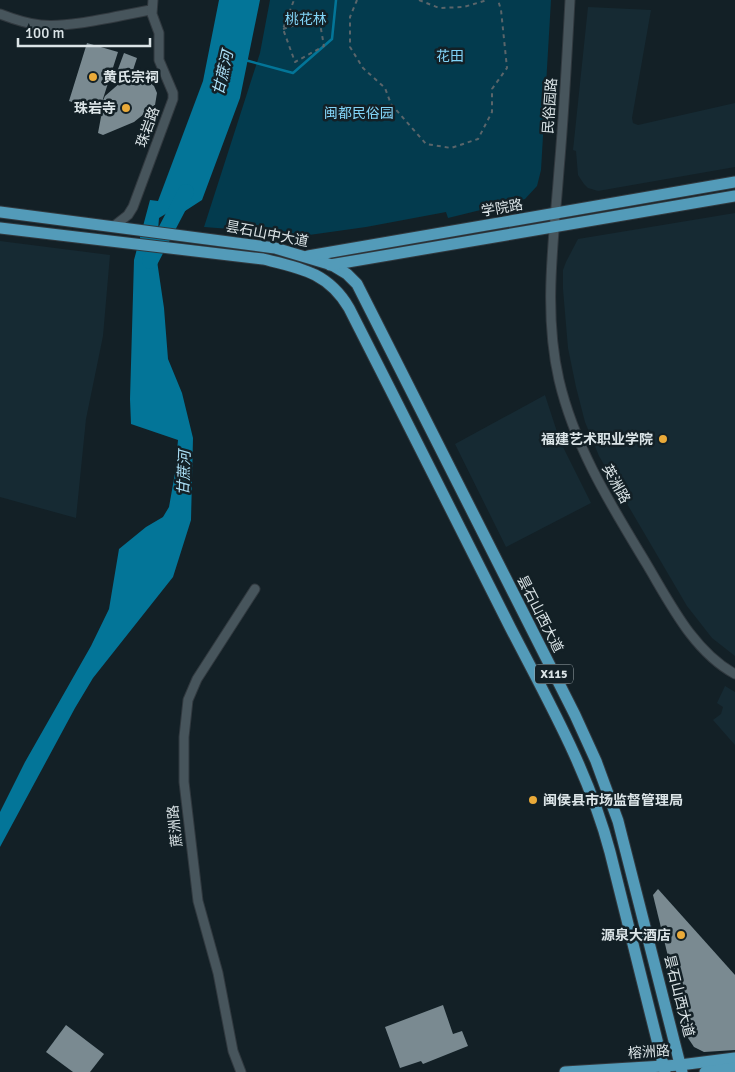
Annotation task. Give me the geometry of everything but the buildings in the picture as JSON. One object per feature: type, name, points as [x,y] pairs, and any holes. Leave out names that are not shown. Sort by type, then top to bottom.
[{"type":"main road","name":"学院路","points":[[274,262],[735,182]]},
{"type":"main road","points":[[304,270],[735,196]]},
{"type":"main road","name":"X115","points":[[0,212],[116,227]]},
{"type":"main road","name":"昙石山中大道","points":[[116,227],[275,248],[306,256],[332,265],[353,279],[366,300]]},
{"type":"main road","name":"昙石山中大道","points":[[0,228],[274,262],[304,270],[329,282],[339,292],[349,308],[553,712],[592,797],[608,844],[664,1069]]},
{"type":"main road","name":"昙石山西大道","points":[[366,300],[596,760],[625,843],[681,1068]]},
{"type":"main road","name":"榕洲路","points":[[565,1072],[681,1068],[735,1058]]},
{"type":"main road","points":[[705,1072],[735,1068]]},
{"type":"street","name":"珠岩路","points":[[116,227],[133,207],[173,99],[173,93],[159,60],[159,30],[153,18],[153,0]]},
{"type":"street","name":"民俗园路","points":[[555,214],[570,0]]},
{"type":"street","points":[[0,14],[33,24],[47,25],[71,24],[152,10]]},
{"type":"street","name":"英洲路","points":[[555,214],[552,259],[552,338],[559,380],[577,436],[601,488],[678,616],[705,650],[721,665],[735,674]]},
{"type":"street","name":"蔗洲路","points":[[241,1072],[233,1051],[218,973],[198,902],[184,782],[184,737],[188,700],[196,679],[255,589]]},
{"type":"path","points":[[284,29],[319,18],[324,46],[295,62],[284,29],[294,0]]},
{"type":"path","points":[[357,0],[350,17],[350,47],[363,68],[385,88],[391,104],[426,144],[452,148],[478,139],[492,112],[492,89],[507,68],[501,10],[498,0]]},
{"type":"path","points":[[419,0],[438,8],[464,7],[487,0]]},
{"type":"shaded area","points":[[588,7],[651,10],[632,118],[633,123],[638,125],[735,103],[735,167],[598,191],[588,188],[584,184],[578,175],[576,151],[573,150]]},
{"type":"shaded area","name":"福建艺术职业学院","points":[[735,213],[735,656],[712,638],[687,606],[599,456],[585,422],[568,348],[563,270],[578,239]]},
{"type":"shaded area","points":[[0,241],[110,255],[103,336],[86,419],[76,518],[0,497]]},
{"type":"shaded area","points":[[545,395],[560,441],[591,503],[506,547],[455,444]]},
{"type":"shaded area","points":[[725,686],[735,692],[735,745],[713,720],[721,714],[723,707],[717,703]]},
{"type":"green space","name":"闽都民俗园","points":[[270,0],[551,0],[541,170],[537,186],[525,199],[448,218],[446,212],[366,227],[309,235],[204,227],[260,53]]},
{"type":"water","points":[[219,0],[260,0],[240,98],[202,200],[185,211],[172,210],[159,218],[156,254],[164,308],[168,359],[182,393],[193,438],[191,520],[173,577],[93,678],[0,847],[0,812],[25,762],[91,646],[109,609],[119,549],[146,527],[163,517],[169,507],[178,440],[131,424],[134,260],[150,200],[158,201],[203,81]]},
{"type":"waterway","points":[[245,60],[293,73],[332,39],[336,0]]},
{"type":"waterway","name":"甘蔗河","points":[[150,261],[186,192]]},
{"type":"place","name":"黄氏宗祠","points":[[93,77]]},
{"type":"place","name":"珠岩寺","points":[[126,108]]},
{"type":"place","name":"福建艺术职业学院","points":[[663,439]]},
{"type":"place","name":"闽侯县市场监督管理局","points":[[533,800]]},
{"type":"place","name":"源泉大酒店","points":[[681,935]]},
{"type":"park label","name":"桃花林","points":[[306,19]]},
{"type":"park label","name":"花田","points":[[450,56]]}]
